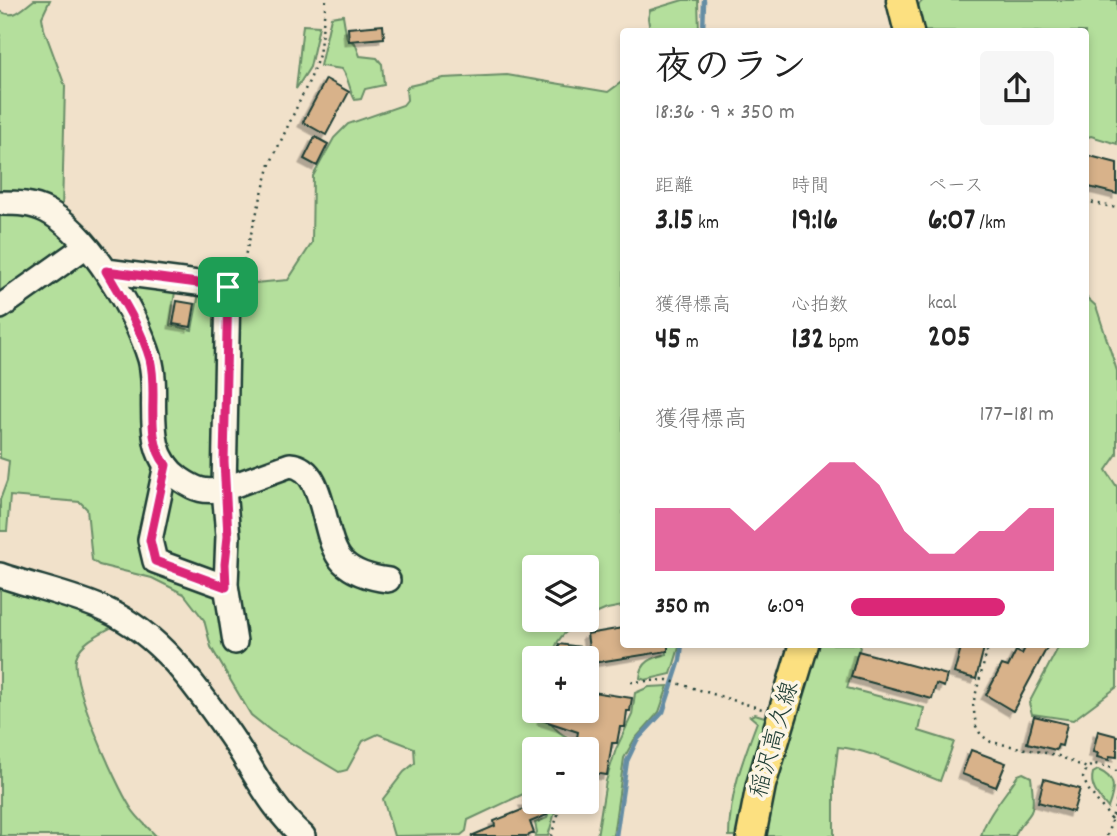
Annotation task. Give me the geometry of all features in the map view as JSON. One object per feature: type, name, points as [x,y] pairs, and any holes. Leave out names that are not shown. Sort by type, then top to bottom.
[{"type":"main road","points":[[901,0],[908,28]]},
{"type":"main road","name":"稲沢高久線","points":[[751,836],[761,785],[803,648]]},
{"type":"lane","points":[[0,203],[21,202],[48,211],[61,220],[106,271],[127,306],[150,360],[154,389],[154,440],[160,458],[174,475],[194,488],[207,492],[224,489],[290,465],[298,466],[309,474],[316,486],[334,551],[342,562],[354,571],[388,580]]},
{"type":"lane","points":[[0,307],[86,246]]},
{"type":"lane","points":[[106,271],[228,287],[224,489],[228,536],[225,564],[234,642]]},
{"type":"lane","points":[[166,465],[150,540],[155,561],[226,587]]},
{"type":"lane","points":[[0,575],[106,609],[135,626],[153,641],[172,658],[195,686],[273,805],[303,836]]},
{"type":"path","points":[[228,287],[240,274],[270,164],[319,55],[326,0]]},
{"type":"path","points":[[1089,202],[1117,208]]},
{"type":"path","points":[[988,648],[973,705],[976,726],[981,735],[991,742],[1056,755],[1087,768]]},
{"type":"path","points":[[631,682],[667,680],[782,715]]},
{"type":"path","points":[[1111,819],[1083,778],[1087,768],[1095,764],[1115,769],[1117,773]]},
{"type":"path","points":[[1107,836],[1117,800]]},
{"type":"path","points":[[551,836],[558,814]]},
{"type":"green space","points":[[34,0],[50,0],[42,17],[44,29],[65,86],[62,212],[0,197],[0,11],[14,14]]},
{"type":"green space","points":[[683,0],[698,0],[699,28],[650,28],[650,10]]},
{"type":"green space","points":[[923,0],[1117,0],[1117,144],[1089,137],[1089,28],[919,28],[914,10]]},
{"type":"green space","points":[[343,15],[347,39],[355,43],[360,56],[377,58],[382,64],[384,85],[365,89],[361,99],[355,100],[342,69],[320,66],[331,17]]},
{"type":"green space","points":[[303,25],[319,26],[310,67],[296,89]]},
{"type":"green space","points":[[507,75],[608,92],[620,83],[620,607],[599,612],[599,555],[522,555],[522,632],[566,632],[556,646],[522,646],[522,723],[552,723],[567,737],[522,737],[522,795],[468,820],[466,831],[461,835],[394,836],[383,799],[404,772],[415,763],[414,748],[378,734],[363,741],[347,770],[339,772],[271,731],[251,715],[211,647],[204,620],[184,594],[152,578],[99,565],[92,560],[87,509],[80,502],[10,496],[7,531],[0,531],[0,500],[7,481],[9,461],[0,458],[0,206],[38,212],[125,280],[176,285],[170,325],[192,330],[200,288],[288,280],[312,243],[313,176],[334,138],[348,124],[403,105],[407,100],[406,89],[443,78]]},
{"type":"green space","points":[[1089,300],[1096,306],[1117,371],[1117,454],[1106,470],[1117,487],[1117,687],[1073,720],[1032,714],[1029,703],[1058,648],[1089,648]]},
{"type":"green space","points":[[0,579],[112,619],[110,628],[79,650],[76,667],[79,685],[95,731],[124,796],[136,815],[156,836],[0,836]]},
{"type":"green space","points":[[666,648],[679,648],[671,674],[645,680],[640,678],[645,664],[667,654]]},
{"type":"green space","points":[[815,648],[860,648],[847,688],[924,708],[919,731],[954,742],[940,781],[876,756],[838,747],[834,780],[834,836],[762,836],[765,811]]},
{"type":"green space","points":[[668,686],[659,712],[634,740],[624,758],[613,836],[597,836],[606,781],[616,749],[632,715],[635,693],[649,687]]},
{"type":"green space","points":[[755,714],[768,718],[742,836],[729,836],[734,792],[757,722],[750,716]]},
{"type":"green space","points":[[1098,770],[1109,777],[1113,785],[1108,808],[1092,783],[1093,773]]},
{"type":"green space","points":[[1023,773],[1031,777],[1033,804],[1031,812],[1015,836],[981,836],[997,805],[1018,775]]},
{"type":"green space","points":[[548,814],[554,814],[548,836],[535,836],[535,823],[547,818]]},
{"type":"building","points":[[383,25],[384,38],[349,41],[348,28]]},
{"type":"building","points":[[326,79],[349,92],[326,135],[303,122]]},
{"type":"building","points":[[315,137],[328,144],[317,166],[304,159]]},
{"type":"building","points":[[1090,156],[1117,163],[1117,194],[1089,187]]},
{"type":"building","points":[[177,301],[195,304],[191,327],[173,324]]},
{"type":"building","points":[[620,628],[620,648],[668,648],[668,651],[599,662],[599,646],[589,646],[587,634]]},
{"type":"building","points":[[961,648],[984,648],[976,679],[954,673]]},
{"type":"building","points":[[1025,648],[1047,648],[1013,711],[986,695],[1002,665],[1008,667],[1016,651],[1022,654]]},
{"type":"building","points":[[858,651],[947,675],[944,687],[936,684],[932,699],[851,677]]},
{"type":"building","points":[[599,693],[632,698],[625,727],[620,727],[617,743],[612,743],[607,775],[599,774],[599,737],[577,737],[578,732],[551,723],[599,723]]},
{"type":"building","points":[[1034,716],[1067,724],[1062,746],[1058,745],[1056,750],[1027,743]]},
{"type":"building","points":[[1098,731],[1117,736],[1117,757],[1110,756],[1109,760],[1097,757],[1098,753],[1093,752]]},
{"type":"building","points":[[971,750],[1006,763],[996,787],[962,774]]},
{"type":"building","points":[[1044,779],[1080,789],[1073,812],[1038,802]]},
{"type":"building","points":[[522,810],[522,814],[547,815],[530,822],[534,833],[527,836],[471,836],[495,826],[494,821]]},
{"type":"waterway","points":[[703,28],[704,0]]},
{"type":"waterway","points":[[616,836],[627,761],[637,740],[663,712],[682,648]]},
{"type":"route","points":[[106,271],[228,287],[224,461],[224,489],[228,514],[226,587],[155,561],[150,540],[166,465],[160,458],[154,440],[154,389],[150,360],[127,306],[106,271]]}]
